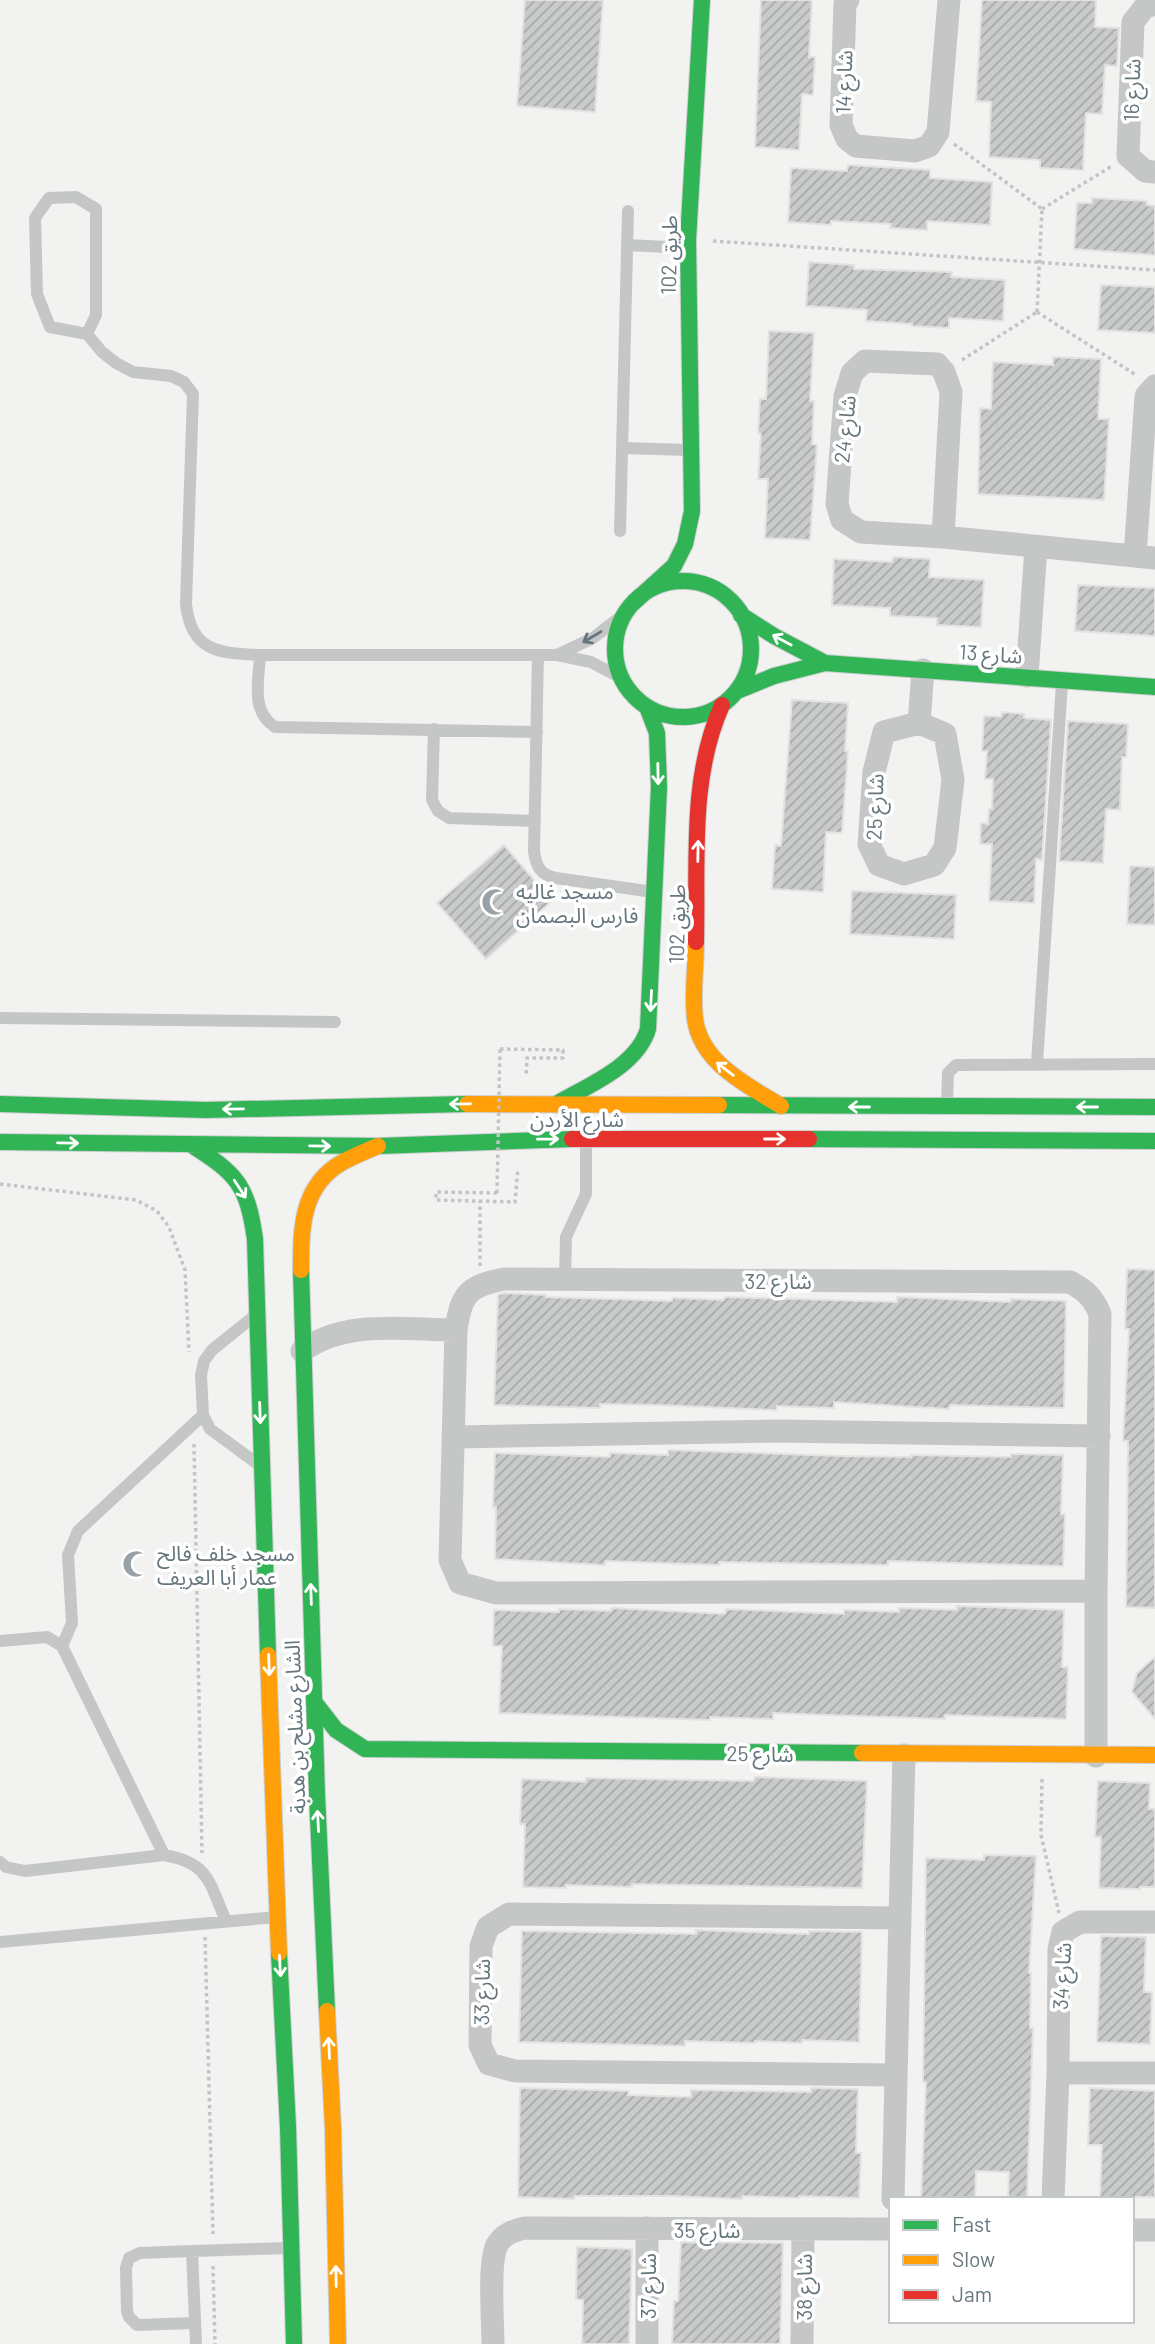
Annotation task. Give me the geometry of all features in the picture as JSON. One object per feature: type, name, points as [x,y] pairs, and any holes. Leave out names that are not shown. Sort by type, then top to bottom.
[{"type":"street","name":"طريق 102","points":[[628,609],[674,566],[685,544],[692,511],[688,244],[702,0]]},
{"type":"street","name":"شارع 14","points":[[848,0],[845,4],[841,125],[847,139],[856,146],[915,151],[929,146],[937,132]]},
{"type":"street","points":[[937,132],[948,0]]},
{"type":"street","name":"شارع 16","points":[[1128,156],[1133,22],[1144,8],[1155,3]]},
{"type":"street","points":[[1128,156],[1145,171],[1155,172]]},
{"type":"street","name":"شارع 24","points":[[944,372],[937,364],[865,361],[852,373],[845,396],[838,504],[842,520],[860,532],[943,537],[1145,557],[1146,396],[1155,386]]},
{"type":"street","points":[[943,537],[951,392],[944,372]]},
{"type":"street","name":"طريق 102","points":[[692,511],[702,545]]},
{"type":"street","points":[[1027,676],[1036,547]]},
{"type":"street","points":[[713,569],[741,615],[749,634],[747,673],[737,691],[722,705],[705,714],[685,717],[665,715],[647,707],[632,695],[621,678],[615,661],[615,644],[628,609],[648,591],[668,583],[690,582],[711,588],[729,599]]},
{"type":"street","name":"شارع 13","points":[[741,615],[825,663]]},
{"type":"street","name":"شارع 13","points":[[737,691],[774,676],[825,663],[1155,687]]},
{"type":"street","points":[[919,723],[923,670]]},
{"type":"street","name":"طريق 102","points":[[722,705],[710,732],[699,786],[695,1019],[701,1041],[713,1060],[781,1106]]},
{"type":"street","name":"طريق 102","points":[[558,1103],[625,1062],[637,1051],[646,1035],[650,1015],[657,892],[657,733],[647,707]]},
{"type":"street","name":"شارع 25","points":[[919,723],[945,734],[953,780],[945,848],[933,865],[904,874],[879,865],[869,844],[874,772],[884,732],[919,723]]},
{"type":"street","name":"شارع الأردن","points":[[0,1104],[206,1110],[558,1103],[1155,1107]]},
{"type":"street","name":"شارع الأردن","points":[[0,1142],[378,1146],[586,1138],[1155,1141]]},
{"type":"street","name":"الشارع مشلح بن هدبة","points":[[190,1144],[221,1166],[240,1186],[250,1204],[255,1239],[294,2344]]},
{"type":"street","name":"الشارع مشلح بن هدبة","points":[[338,2344],[333,2128],[317,1795],[302,1351],[302,1235],[305,1207],[326,1175],[341,1163],[378,1146]]},
{"type":"street","points":[[289,1215],[298,1223],[302,1235]]},
{"type":"street","points":[[255,1239],[257,1227],[265,1217]]},
{"type":"street","name":"شارع 32","points":[[480,1284],[504,1279],[1070,1282],[1085,1290],[1095,1301],[1100,1314],[1096,1756]]},
{"type":"street","points":[[480,1284],[467,1295],[459,1310],[456,1329],[450,1560],[460,1583],[496,1593],[1096,1591]]},
{"type":"street","points":[[302,1351],[324,1337],[350,1330],[456,1329]]},
{"type":"street","points":[[455,1437],[780,1431],[1099,1436]]},
{"type":"street","name":"شارع 25","points":[[315,1703],[323,1718],[358,1753],[1155,1755]]},
{"type":"street","points":[[893,2197],[904,1755]]},
{"type":"street","points":[[317,1795],[332,1774]]},
{"type":"street","name":"شارع 33","points":[[895,2075],[515,2071],[489,2064],[480,2045],[481,1946],[488,1927],[509,1914],[898,1918]]},
{"type":"street","name":"شارع 34","points":[[1053,2197],[1059,1949],[1063,1932],[1080,1922],[1155,1922]]},
{"type":"street","points":[[1058,2073],[1155,2073]]},
{"type":"street","points":[[288,2127],[295,2142],[310,2145],[325,2142],[333,2128]]},
{"type":"street","name":"شارع 35","points":[[492,2344],[493,2260],[497,2245],[507,2233],[524,2228],[889,2229]]},
{"type":"street","name":"شارع 37","points":[[647,2344],[648,2228]]},
{"type":"street","name":"شارع 38","points":[[802,2344],[803,2230]]},
{"type":"street","points":[[1134,2230],[1155,2230]]},
{"type":"lane","points":[[87,334],[96,315],[96,209],[76,197],[49,198],[35,218],[37,294],[50,327],[87,334],[102,352],[116,363],[133,372],[171,376],[184,382],[193,394],[186,604],[188,623],[198,639],[214,650],[260,655],[557,655],[591,663],[621,678]]},
{"type":"lane","points":[[620,531],[628,211]]},
{"type":"lane","points":[[627,245],[688,244]]},
{"type":"lane","points":[[622,448],[691,450]]},
{"type":"lane","points":[[557,655],[593,638],[628,609]]},
{"type":"lane","points":[[260,655],[259,710],[265,720],[275,727],[537,733]]},
{"type":"lane","points":[[538,655],[535,861],[539,870],[547,876],[657,892]]},
{"type":"lane","points":[[1037,1063],[1063,680]]},
{"type":"lane","points":[[434,729],[432,800],[438,811],[449,818],[535,821]]},
{"type":"lane","points":[[0,1018],[335,1022]]},
{"type":"lane","points":[[947,1107],[948,1073],[956,1065],[1155,1064]]},
{"type":"lane","points":[[565,1279],[566,1237],[586,1194],[586,1138]]},
{"type":"lane","points":[[62,1646],[72,1623],[68,1555],[78,1531],[163,1455],[198,1419],[204,1361],[212,1350],[257,1314]]},
{"type":"lane","points":[[198,1419],[262,1467]]},
{"type":"lane","points":[[0,1641],[47,1637],[62,1646],[164,1855]]},
{"type":"lane","points":[[0,1862],[6,1867],[25,1871],[164,1855],[185,1859],[203,1871],[226,1921]]},
{"type":"lane","points":[[0,1942],[277,1917]]},
{"type":"lane","points":[[195,2323],[143,2326],[132,2322],[127,2311],[126,2269],[134,2254],[292,2248]]},
{"type":"lane","points":[[192,2251],[196,2344]]},
{"type":"path","points":[[937,132],[1042,209]]},
{"type":"path","points":[[1042,209],[1128,156]]},
{"type":"path","points":[[1037,312],[1042,209]]},
{"type":"path","points":[[688,244],[1040,261],[1155,270]]},
{"type":"path","points":[[944,372],[1037,312]]},
{"type":"path","points":[[1037,312],[1155,386]]},
{"type":"path","points":[[520,1139],[515,1202],[436,1200],[436,1192],[497,1193],[500,1049],[563,1050],[563,1058],[527,1058]]},
{"type":"path","points":[[0,1184],[136,1200],[157,1211],[173,1236],[185,1270],[190,1359]]},
{"type":"path","points":[[480,1201],[480,1284]]},
{"type":"path","points":[[198,1419],[203,1871]]},
{"type":"path","points":[[1043,1755],[1041,1835],[1063,1932]]},
{"type":"path","points":[[205,1923],[215,2344]]},
{"type":"building","points":[[525,0],[603,0],[595,112],[517,106]]},
{"type":"building","points":[[761,0],[812,0],[809,57],[815,57],[813,95],[802,94],[799,150],[755,147]]},
{"type":"building","points":[[982,0],[1096,0],[1095,27],[1119,28],[1117,66],[1105,65],[1102,114],[1086,113],[1083,170],[1040,168],[1040,160],[989,157],[991,102],[976,101]]},
{"type":"building","points":[[848,165],[930,170],[930,178],[992,182],[990,225],[927,221],[927,230],[890,228],[891,224],[831,221],[831,225],[788,222],[791,168],[847,171]]},
{"type":"building","points":[[1092,198],[1147,201],[1147,205],[1155,206],[1155,255],[1074,249],[1077,203],[1092,203]]},
{"type":"building","points":[[809,262],[854,265],[854,269],[952,272],[951,277],[1005,280],[1003,321],[949,318],[949,328],[912,326],[866,321],[867,310],[806,306]]},
{"type":"building","points":[[1101,285],[1155,287],[1155,333],[1098,330]]},
{"type":"building","points":[[769,331],[814,333],[810,401],[814,401],[812,444],[817,445],[810,540],[765,538],[768,479],[758,479],[761,434],[758,433],[760,399],[766,399]]},
{"type":"building","points":[[1053,357],[1101,359],[1098,419],[1109,419],[1104,500],[978,494],[980,408],[991,409],[993,362],[1053,365]]},
{"type":"building","points":[[893,557],[930,559],[929,577],[984,580],[981,627],[937,625],[937,618],[890,616],[890,608],[832,605],[834,559],[892,562]]},
{"type":"building","points":[[1078,585],[1155,588],[1155,636],[1075,631]]},
{"type":"building","points":[[792,700],[848,703],[845,751],[848,751],[842,833],[826,832],[823,892],[772,889],[775,845],[781,846]]},
{"type":"building","points":[[1002,712],[1024,714],[1024,718],[1051,720],[1042,860],[1036,859],[1034,903],[989,901],[992,844],[980,844],[981,823],[988,824],[989,809],[992,809],[993,779],[985,779],[987,751],[982,751],[984,716],[1001,717]]},
{"type":"building","points":[[1068,721],[1128,724],[1126,757],[1122,757],[1120,810],[1106,809],[1103,863],[1059,861]]},
{"type":"building","name":"مسجد غاليه فارس البصمان","points":[[504,845],[552,901],[486,959],[437,903]]},
{"type":"building","points":[[1130,866],[1155,867],[1155,925],[1127,924]]},
{"type":"building","points":[[852,891],[956,895],[954,939],[850,934]]},
{"type":"building","points":[[1127,1269],[1155,1270],[1155,1608],[1126,1607],[1128,1441],[1123,1441],[1129,1329],[1125,1329]]},
{"type":"building","points":[[504,1293],[672,1301],[673,1298],[724,1300],[725,1297],[897,1302],[897,1297],[1011,1302],[1011,1299],[1066,1301],[1064,1408],[950,1405],[949,1409],[834,1402],[834,1408],[777,1406],[776,1410],[659,1405],[600,1404],[600,1408],[494,1405],[498,1295]]},
{"type":"building","points":[[668,1450],[911,1457],[1063,1455],[1063,1566],[888,1561],[888,1565],[719,1562],[719,1565],[605,1561],[605,1565],[495,1559],[495,1453],[610,1457],[610,1453],[668,1455]]},
{"type":"building","points":[[957,1606],[1064,1610],[1062,1667],[1068,1667],[1066,1719],[945,1715],[945,1719],[773,1713],[773,1719],[710,1717],[710,1720],[499,1713],[502,1646],[493,1646],[494,1610],[559,1612],[559,1609],[611,1611],[612,1608],[725,1614],[726,1609],[844,1614],[844,1610],[899,1612],[899,1608],[957,1610]]},
{"type":"building","points":[[1155,1657],[1155,1719],[1132,1692],[1137,1673]]},
{"type":"building","points":[[755,1777],[867,1781],[862,1888],[632,1884],[632,1887],[523,1887],[525,1824],[520,1824],[522,1779],[586,1782],[586,1778],[754,1781]]},
{"type":"building","points":[[1098,1781],[1150,1783],[1149,1809],[1155,1809],[1155,1887],[1099,1888],[1101,1837],[1095,1837]]},
{"type":"building","points":[[984,1855],[1036,1856],[1029,1973],[1030,2028],[1033,2028],[1027,2197],[1008,2197],[1009,2172],[976,2171],[975,2197],[921,2197],[926,2082],[923,2082],[926,1858],[984,1860]]},
{"type":"building","points":[[696,1930],[809,1934],[809,1931],[862,1932],[859,2042],[685,2041],[685,2046],[519,2042],[522,1931],[696,1934]]},
{"type":"building","points":[[1101,1936],[1146,1937],[1144,1992],[1152,1992],[1150,2044],[1097,2042]]},
{"type":"building","points":[[520,2088],[629,2091],[628,2095],[691,2097],[691,2090],[811,2092],[811,2088],[858,2089],[856,2153],[861,2153],[859,2198],[518,2197]]},
{"type":"building","points":[[1090,2088],[1155,2091],[1155,2197],[1100,2197],[1102,2145],[1088,2145]]},
{"type":"building","points":[[681,2242],[783,2243],[780,2344],[672,2344],[674,2301],[678,2301]]},
{"type":"building","points":[[577,2247],[632,2249],[629,2344],[582,2344],[583,2300],[576,2299]]},
{"type":"traffic: fast","points":[[632,604],[674,566],[685,544],[692,511],[688,240],[702,0]]},
{"type":"traffic: fast","points":[[683,581],[709,587],[731,601],[745,623],[751,649],[745,675],[731,697],[709,711],[683,717],[657,711],[635,697],[621,675],[615,649],[621,623],[635,601],[657,587],[683,581]]},
{"type":"traffic: fast","points":[[741,615],[825,663]]},
{"type":"traffic: fast","points":[[737,691],[774,676],[825,663],[1155,687]]},
{"type":"traffic: fast","points":[[558,1103],[623,1064],[634,1054],[648,1029],[659,787],[657,733],[647,707]]},
{"type":"traffic: fast","points":[[0,1104],[206,1110],[467,1104]]},
{"type":"traffic: fast","points":[[719,1105],[1155,1107]]},
{"type":"traffic: fast","points":[[0,1142],[378,1146],[572,1139]]},
{"type":"traffic: fast","points":[[809,1139],[1155,1141]]},
{"type":"traffic: fast","points":[[190,1144],[219,1164],[237,1182],[248,1205],[255,1239],[268,1655]]},
{"type":"traffic: fast","points":[[301,1270],[317,1795],[327,2011]]},
{"type":"traffic: fast","points":[[315,1703],[336,1730],[365,1749],[862,1753]]},
{"type":"traffic: fast","points":[[279,1953],[288,2127],[294,2344]]},
{"type":"traffic: slow","points":[[696,942],[694,1009],[699,1035],[706,1048],[728,1071],[781,1106]]},
{"type":"traffic: slow","points":[[467,1104],[719,1105]]},
{"type":"traffic: slow","points":[[301,1270],[303,1224],[311,1195],[329,1172],[343,1162],[378,1146]]},
{"type":"traffic: slow","points":[[268,1655],[279,1953]]},
{"type":"traffic: slow","points":[[862,1753],[1155,1755]]},
{"type":"traffic: slow","points":[[327,2011],[333,2128],[338,2344]]},
{"type":"traffic: jam","points":[[696,942],[696,852],[700,792],[711,733],[722,705]]},
{"type":"traffic: jam","points":[[572,1139],[809,1139]]},
{"type":"place","name":"مسجد غاليه فارس البصمان","points":[[495,902]]},
{"type":"place","name":"مسجد خلف فالح عمار أبا العريف","points":[[136,1564]]}]
